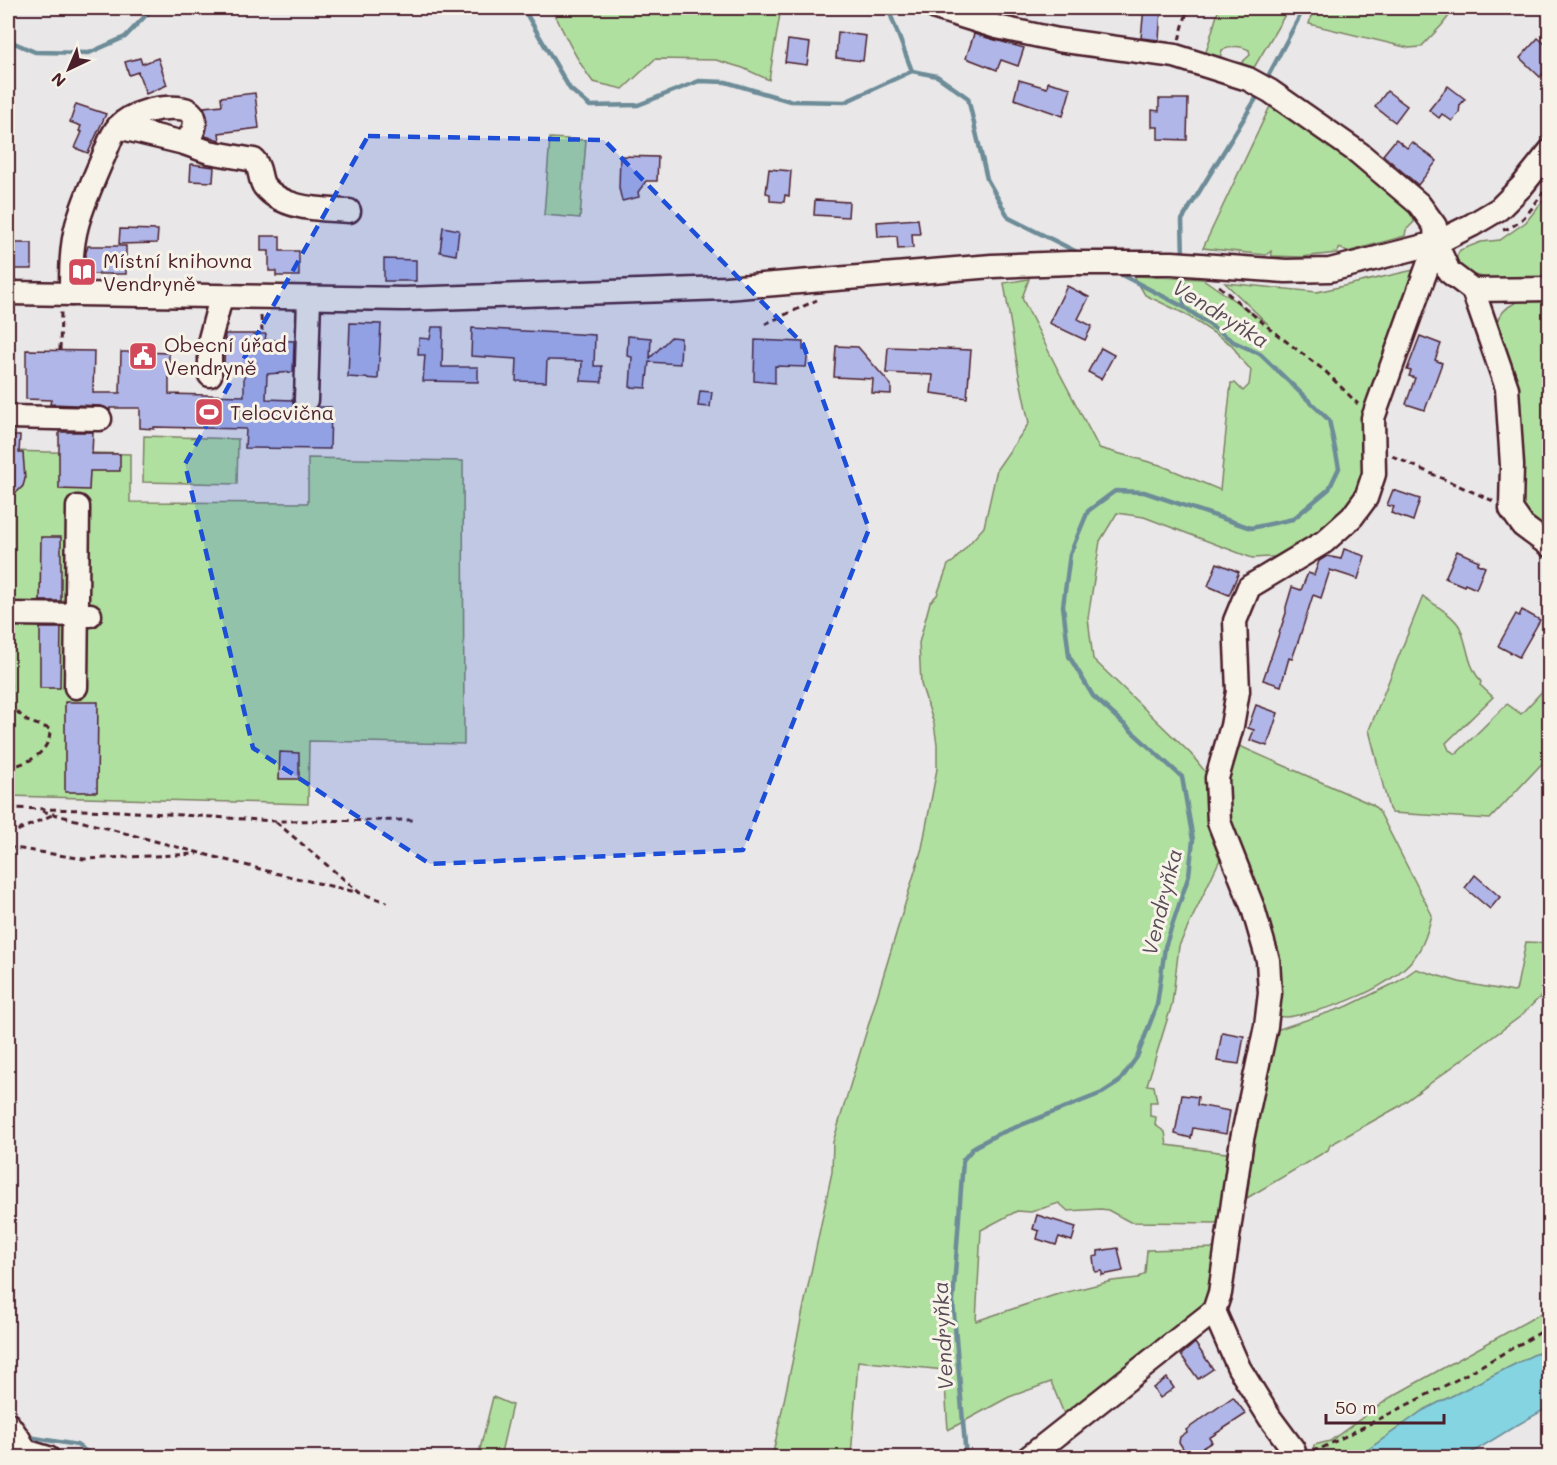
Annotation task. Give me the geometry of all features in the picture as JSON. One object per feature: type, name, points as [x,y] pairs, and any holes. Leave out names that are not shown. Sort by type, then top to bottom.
[{"type":"street","points":[[936,8],[993,17],[1058,40],[1175,56],[1248,79],[1270,91],[1359,153],[1419,204],[1436,226],[1436,243],[1373,418],[1374,474],[1366,498],[1352,517],[1324,542],[1249,587],[1235,621],[1238,691],[1232,726],[1217,778],[1219,822],[1253,908],[1268,960],[1270,993],[1266,1026],[1242,1139],[1221,1293],[1214,1311],[1028,1458]]},
{"type":"street","points":[[66,299],[76,225],[118,127],[131,117],[148,111],[177,107],[187,109],[193,115],[196,124],[194,132],[184,143]]},
{"type":"street","points":[[118,127],[184,143],[209,152],[254,160],[263,184],[272,193],[291,204],[349,211]]},
{"type":"street","points":[[8,293],[66,299],[218,297],[404,299],[726,288],[992,266],[1070,263],[1172,263],[1286,271],[1330,270],[1436,243],[1499,209],[1522,186],[1550,151]]},
{"type":"street","points":[[1436,243],[1449,272],[1473,290],[1507,388],[1512,465],[1511,509],[1523,526],[1550,546]]},
{"type":"street","points":[[1473,290],[1550,289]]},
{"type":"street","points":[[210,375],[210,339],[219,305],[218,297]]},
{"type":"street","points":[[306,400],[309,298]]},
{"type":"street","points":[[8,417],[100,419]]},
{"type":"street","points":[[76,687],[84,615],[78,507]]},
{"type":"street","points":[[8,614],[84,615]]},
{"type":"street","points":[[1214,1311],[1239,1368],[1291,1448]]},
{"type":"street","points":[[8,1424],[26,1451],[48,1458]]},
{"type":"path","points":[[1175,56],[1188,8]]},
{"type":"path","points":[[1215,282],[1325,371],[1373,418]]},
{"type":"path","points":[[60,350],[66,299]]},
{"type":"path","points":[[765,324],[817,300]]},
{"type":"path","points":[[261,310],[262,331]]},
{"type":"path","points":[[1374,447],[1511,509]]},
{"type":"path","points":[[8,614],[9,705],[27,721],[50,729],[50,735],[34,759],[25,764],[8,767]]},
{"type":"path","points":[[8,808],[119,811],[275,821],[416,820]]},
{"type":"path","points":[[34,809],[201,854],[360,893],[387,902]]},
{"type":"path","points":[[8,835],[53,814]]},
{"type":"path","points":[[275,821],[360,893]]},
{"type":"path","points":[[8,847],[84,859],[201,854]]},
{"type":"path","points":[[1291,1448],[1303,1447],[1318,1450],[1456,1380],[1550,1328]]},
{"type":"highlighted area","points":[[368,136],[604,140],[803,344],[869,529],[743,850],[430,864],[253,748],[185,464]]},
{"type":"green space","points":[[552,8],[781,8],[769,80],[743,68],[716,60],[655,59],[623,89],[593,82],[566,37]]},
{"type":"green space","points":[[1219,8],[1289,8],[1252,71],[1240,64],[1250,55],[1249,50],[1242,47],[1222,50],[1220,58],[1207,57],[1206,52]]},
{"type":"green space","points":[[1313,8],[1455,8],[1421,47],[1409,48],[1309,24]]},
{"type":"green space","points":[[1273,100],[1364,168],[1412,213],[1414,222],[1406,230],[1405,236],[1347,252],[1340,248],[1337,253],[1301,257],[1272,256],[1271,251],[1266,255],[1203,248]]},
{"type":"green space","points":[[550,138],[586,140],[580,218],[544,215]]},
{"type":"green space","points":[[1549,193],[1549,279],[1486,278],[1462,272],[1454,262],[1460,250],[1481,242],[1500,240],[1526,222]]},
{"type":"green space","points":[[1418,269],[1367,469],[1352,508],[1290,556],[1252,558],[1144,517],[1117,513],[1100,541],[1088,618],[1093,659],[1191,754],[1211,779],[1223,853],[1179,946],[1172,1004],[1147,1085],[1154,1086],[1157,1102],[1150,1102],[1150,1116],[1156,1117],[1155,1125],[1165,1132],[1167,1145],[1233,1154],[1221,1223],[1130,1222],[1108,1210],[1068,1211],[1059,1203],[1031,1212],[1017,1211],[981,1230],[976,1321],[1055,1295],[1112,1281],[1138,1278],[1145,1273],[1147,1250],[1217,1248],[1208,1302],[1065,1416],[1051,1382],[1009,1397],[948,1430],[944,1370],[858,1361],[851,1457],[772,1458],[832,1172],[833,1142],[922,848],[937,769],[934,724],[921,684],[919,643],[930,602],[937,595],[948,565],[984,527],[997,469],[1029,423],[1004,283],[1029,279],[1022,298],[1099,448],[1160,465],[1220,490],[1231,383],[1235,383],[1243,391],[1249,385],[1251,370],[1232,345],[1185,314],[1145,295],[1134,276],[1203,279],[1268,324],[1225,283],[1317,292]]},
{"type":"green space","points":[[1549,298],[1549,536],[1528,518],[1520,501],[1495,325],[1505,310],[1517,302]]},
{"type":"green space","points":[[144,436],[238,439],[237,484],[143,482]]},
{"type":"green space","points":[[8,451],[130,454],[130,502],[308,503],[308,458],[463,461],[464,744],[309,741],[308,804],[8,796]]},
{"type":"green space","points":[[1423,596],[1450,615],[1458,625],[1471,663],[1481,682],[1480,685],[1493,697],[1446,743],[1449,750],[1456,754],[1507,704],[1521,714],[1549,684],[1549,756],[1490,819],[1392,813],[1389,809],[1369,730]]},
{"type":"green space","points":[[1235,744],[1373,805],[1379,811],[1432,915],[1425,937],[1414,958],[1391,979],[1346,1002],[1314,1012],[1283,1017],[1277,1015],[1227,825],[1223,776]]},
{"type":"green space","points":[[1526,942],[1549,943],[1549,988],[1521,1016],[1398,1107],[1330,1145],[1328,1150],[1247,1198],[1262,1068],[1273,1031],[1348,1006],[1397,982],[1416,969],[1459,982],[1514,992]]},
{"type":"green space","points":[[1549,1309],[1549,1347],[1422,1411],[1358,1457],[1312,1458],[1314,1445],[1330,1441],[1391,1397]]},
{"type":"green space","points":[[493,1397],[512,1405],[500,1457],[478,1457]]},
{"type":"water","points":[[1549,1347],[1549,1407],[1465,1457],[1358,1457],[1422,1411]]},
{"type":"building","points":[[1144,8],[1161,8],[1159,40],[1141,38]]},
{"type":"building","points":[[838,32],[866,36],[863,61],[836,58]]},
{"type":"building","points":[[974,34],[1024,48],[1018,66],[1001,60],[997,70],[966,58]]},
{"type":"building","points":[[1538,38],[1550,48],[1550,67],[1540,77],[1520,58]]},
{"type":"building","points":[[788,40],[810,43],[807,65],[785,62]]},
{"type":"building","points":[[140,58],[142,64],[158,58],[167,85],[146,94],[138,72],[129,75],[125,62]]},
{"type":"building","points":[[1019,80],[1047,88],[1048,82],[1071,88],[1063,116],[1014,99]]},
{"type":"building","points":[[1448,86],[1465,99],[1460,105],[1459,113],[1452,121],[1442,114],[1439,118],[1429,110]]},
{"type":"building","points":[[1387,91],[1407,106],[1395,122],[1375,107]]},
{"type":"building","points":[[255,93],[259,128],[219,133],[220,140],[205,136],[208,120],[204,107],[222,105],[221,97]]},
{"type":"building","points":[[1159,99],[1188,99],[1187,140],[1158,139],[1158,127],[1152,127],[1152,110],[1159,111]]},
{"type":"building","points":[[76,104],[106,114],[88,153],[75,148],[82,132],[79,131],[81,126],[70,122]]},
{"type":"building","points":[[1396,139],[1407,148],[1412,142],[1437,161],[1418,185],[1383,155]]},
{"type":"building","points":[[620,156],[658,157],[657,181],[646,181],[638,192],[639,197],[622,201],[619,188]]},
{"type":"building","points":[[191,164],[214,167],[213,182],[190,181]]},
{"type":"building","points":[[769,169],[791,171],[789,196],[785,195],[784,202],[770,201],[770,194],[766,193]]},
{"type":"building","points":[[815,200],[849,202],[848,217],[814,215]]},
{"type":"building","points":[[918,219],[920,234],[912,234],[913,248],[898,249],[897,236],[878,237],[877,222]]},
{"type":"building","points":[[443,227],[459,230],[456,255],[440,252]]},
{"type":"building","points":[[120,229],[158,230],[157,243],[119,244]]},
{"type":"building","points":[[261,236],[280,236],[280,251],[299,251],[299,276],[276,276],[276,271],[269,271],[269,251],[261,251]]},
{"type":"building","points":[[8,243],[32,243],[32,269],[8,269]]},
{"type":"building","points":[[88,246],[126,246],[126,274],[88,274],[85,276]]},
{"type":"building","points":[[384,259],[416,260],[416,281],[384,281]]},
{"type":"building","points":[[1067,286],[1089,297],[1078,319],[1092,326],[1085,340],[1049,323]]},
{"type":"building","points":[[350,323],[381,324],[378,379],[348,377]]},
{"type":"building","points":[[432,327],[443,327],[442,367],[478,367],[478,382],[423,381],[425,355],[418,355],[419,338],[430,339]]},
{"type":"building","points":[[472,328],[595,335],[594,366],[602,366],[602,382],[581,381],[582,361],[552,360],[547,360],[546,382],[516,381],[517,359],[471,356]]},
{"type":"building","points":[[225,334],[266,334],[265,340],[294,341],[293,372],[267,374],[266,399],[292,400],[299,412],[305,413],[312,412],[317,407],[331,407],[330,449],[245,448],[246,429],[140,428],[140,408],[110,408],[110,410],[101,406],[50,404],[51,400],[26,399],[26,350],[94,351],[93,393],[120,393],[121,352],[140,352],[169,353],[169,394],[244,396],[244,366],[224,366]]},
{"type":"building","points":[[628,336],[651,338],[650,358],[671,337],[681,338],[680,364],[649,362],[646,388],[630,387],[632,357],[627,356]]},
{"type":"building","points":[[1420,336],[1441,344],[1435,360],[1442,363],[1425,410],[1406,404],[1415,378],[1409,376],[1411,371],[1407,370]]},
{"type":"building","points":[[755,340],[803,342],[803,350],[808,351],[806,367],[775,366],[775,383],[754,381]]},
{"type":"building","points":[[836,346],[858,347],[891,385],[891,394],[872,393],[873,379],[834,377]]},
{"type":"building","points":[[888,347],[971,350],[967,398],[931,393],[933,375],[886,373]]},
{"type":"building","points":[[1101,348],[1114,355],[1101,379],[1088,372]]},
{"type":"building","points":[[700,391],[712,392],[710,407],[698,406]]},
{"type":"building","points":[[59,432],[93,432],[92,454],[120,454],[120,471],[90,471],[89,490],[59,489]]},
{"type":"building","points":[[8,436],[20,436],[19,453],[23,453],[25,479],[23,486],[17,492],[8,495]]},
{"type":"building","points":[[1393,490],[1420,499],[1413,521],[1391,513],[1394,507],[1387,505]]},
{"type":"building","points":[[41,537],[61,537],[61,601],[40,601]]},
{"type":"building","points":[[1344,549],[1365,556],[1358,579],[1330,570],[1321,598],[1313,595],[1281,686],[1263,680],[1286,613],[1292,587],[1301,590],[1308,573],[1314,575],[1319,561],[1327,556],[1341,559]]},
{"type":"building","points":[[1457,551],[1479,561],[1477,564],[1485,567],[1476,589],[1445,578]]},
{"type":"building","points":[[1217,563],[1239,572],[1229,595],[1208,586]]},
{"type":"building","points":[[1522,610],[1540,620],[1519,657],[1498,646],[1516,614],[1519,616]]},
{"type":"building","points":[[40,628],[61,628],[60,688],[40,688]]},
{"type":"building","points":[[65,702],[98,702],[97,792],[65,792]]},
{"type":"building","points":[[1256,705],[1278,713],[1267,746],[1250,740],[1254,730],[1248,728]]},
{"type":"building","points":[[280,752],[299,753],[299,779],[279,779]]},
{"type":"building","points":[[1475,875],[1500,897],[1490,909],[1465,888]]},
{"type":"building","points":[[1222,1032],[1244,1036],[1239,1064],[1217,1061]]},
{"type":"building","points":[[1182,1095],[1198,1097],[1197,1105],[1230,1111],[1226,1134],[1193,1128],[1191,1138],[1175,1134]]},
{"type":"building","points":[[1037,1215],[1076,1227],[1072,1241],[1059,1237],[1056,1245],[1037,1239],[1039,1231],[1033,1229]]},
{"type":"building","points":[[1118,1248],[1123,1271],[1102,1275],[1102,1271],[1095,1272],[1093,1257],[1098,1256],[1098,1251]]},
{"type":"building","points":[[1195,1343],[1213,1369],[1198,1379],[1181,1355]]},
{"type":"building","points":[[1167,1378],[1174,1388],[1160,1398],[1153,1388]]},
{"type":"building","points":[[1233,1397],[1246,1414],[1209,1438],[1212,1442],[1199,1450],[1204,1458],[1189,1458],[1179,1442],[1180,1437],[1187,1432],[1186,1430]]},
{"type":"waterway","name":"Vendryňka","points":[[8,37],[12,42],[35,52],[89,53],[125,37],[153,8]]},
{"type":"waterway","name":"Vendryňka","points":[[523,8],[570,89],[590,106],[638,105],[699,81],[726,82],[790,101],[845,102],[912,71],[937,76],[968,98],[987,179],[1009,218],[1079,253]]},
{"type":"waterway","points":[[888,8],[912,71]]},
{"type":"waterway","points":[[1265,82],[1304,8]]},
{"type":"waterway","points":[[1183,257],[1182,220],[1260,92]]},
{"type":"waterway","name":"Vendryňka","points":[[966,1458],[953,1302],[963,1160],[974,1147],[996,1135],[1102,1093],[1119,1082],[1137,1057],[1157,1005],[1165,947],[1189,875],[1193,840],[1182,777],[1093,696],[1069,656],[1063,606],[1070,554],[1088,511],[1115,491],[1144,492],[1251,528],[1293,519],[1329,489],[1339,468],[1329,420],[1260,354],[1234,342],[1184,307],[1116,272]]},
{"type":"waterway","points":[[1183,272],[1184,307]]},
{"type":"waterway","points":[[29,1437],[77,1445],[96,1458]]},
{"type":"place","name":"Místní knihovna Vendryně","points":[[82,272]]},
{"type":"place","name":"Obecní úřad Vendryně","points":[[143,356]]},
{"type":"place","name":"Telocvična","points":[[209,412]]}]
